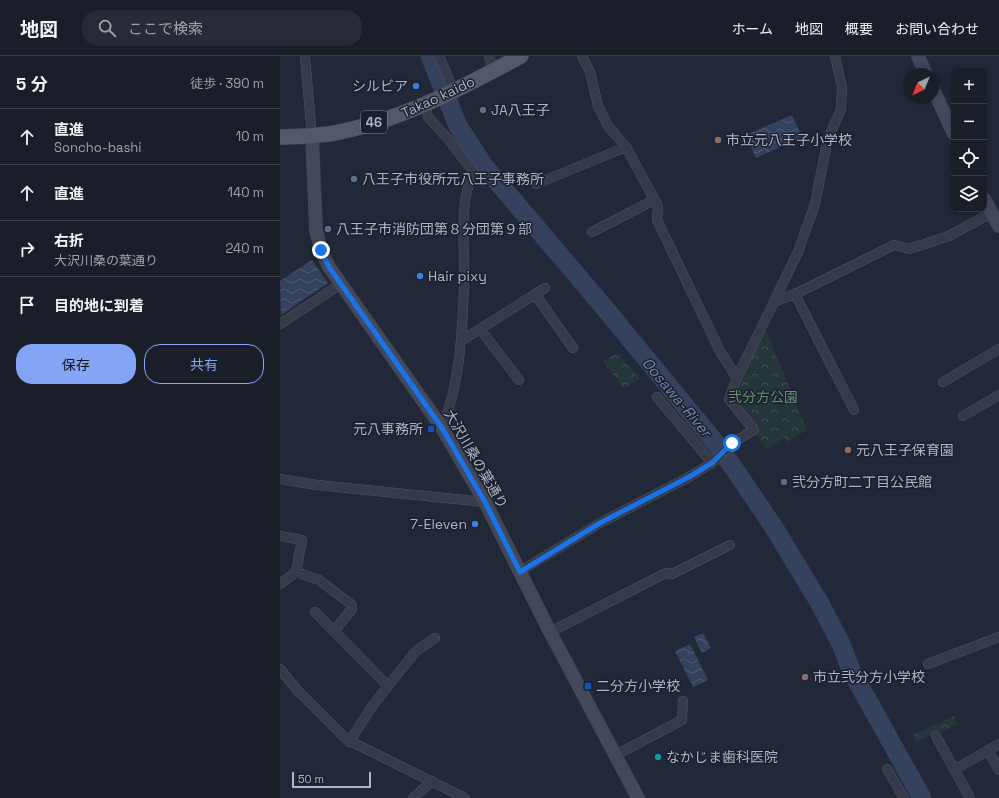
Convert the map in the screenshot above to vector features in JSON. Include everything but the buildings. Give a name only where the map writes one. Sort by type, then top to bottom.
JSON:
[{"type":"main road","name":"Takao kaido","points":[[280,137],[312,136],[352,129],[395,117],[452,92],[521,56]]},
{"type":"street","points":[[305,56],[312,136]]},
{"type":"street","points":[[439,56],[452,92]]},
{"type":"street","points":[[489,56],[494,70]]},
{"type":"street","points":[[582,56],[590,72],[598,106],[608,126],[626,147],[658,206],[657,220],[720,351],[738,378]]},
{"type":"street","points":[[520,572],[600,523],[689,477],[714,461],[727,447],[754,430],[729,399],[798,252],[815,204],[828,138],[841,110],[842,87],[835,56]]},
{"type":"street","points":[[918,56],[923,68]]},
{"type":"street","points":[[939,102],[951,128]]},
{"type":"street","points":[[429,103],[428,117],[449,140],[476,174],[470,180],[466,194],[464,231],[465,286],[461,341],[450,408],[442,428]]},
{"type":"street","name":"大沢川桑の葉通り","points":[[312,136],[316,230],[321,250],[341,284],[442,428],[485,502],[550,632],[638,798]]},
{"type":"street","points":[[536,184],[626,147]]},
{"type":"street","points":[[592,232],[654,200]]},
{"type":"street","points":[[987,205],[999,226]]},
{"type":"street","points":[[776,301],[795,294],[894,245],[910,249],[949,236],[991,214]]},
{"type":"street","points":[[280,324],[341,284]]},
{"type":"street","points":[[461,341],[545,288]]},
{"type":"street","points":[[535,294],[573,348]]},
{"type":"street","points":[[795,294],[854,410]]},
{"type":"street","points":[[480,328],[519,380]]},
{"type":"street","points":[[943,382],[999,349]]},
{"type":"street","points":[[963,416],[999,395]]},
{"type":"street","points":[[657,397],[714,461]]},
{"type":"street","points":[[280,479],[317,486],[485,502]]},
{"type":"street","points":[[280,536],[302,540],[296,572],[280,584]]},
{"type":"street","points":[[550,632],[666,573],[672,574],[730,545]]},
{"type":"street","points":[[296,572],[319,580],[352,605],[352,609],[334,631]]},
{"type":"street","points":[[315,612],[388,686]]},
{"type":"street","points":[[928,664],[999,637]]},
{"type":"street","points":[[349,742],[373,705],[416,651],[435,638]]},
{"type":"street","points":[[280,669],[298,692],[349,742],[465,798]]},
{"type":"street","points":[[616,755],[682,720],[683,701]]},
{"type":"street","points":[[936,736],[970,798]]},
{"type":"street","points":[[954,770],[999,744]]},
{"type":"street","points":[[988,750],[999,770]]},
{"type":"street","points":[[887,769],[904,798]]},
{"type":"street","points":[[413,798],[432,781]]},
{"type":"green space","name":"弐分方公園","points":[[764,326],[807,430],[787,442],[784,437],[767,450],[729,399]]},
{"type":"green space","points":[[618,353],[640,379],[623,388],[603,361]]},
{"type":"green space","points":[[954,716],[958,724],[916,743],[913,735]]},
{"type":"water","points":[[792,115],[802,137],[756,158],[746,135]]},
{"type":"water","points":[[312,260],[328,283],[281,315],[280,281]]},
{"type":"water","points":[[703,633],[711,648],[702,653],[694,637]]},
{"type":"water","points":[[690,644],[708,680],[693,687],[675,651]]},
{"type":"waterway","name":"Oosawa-River","points":[[430,56],[458,126],[484,166],[603,306],[718,446],[773,526],[819,602],[841,644],[852,672],[922,798]]},
{"type":"waterway","name":"Oosawa-River","points":[[714,450],[718,446]]},
{"type":"place","name":"シルビア","points":[[416,86]]},
{"type":"place","name":"JA八王子","points":[[483,110]]},
{"type":"place","name":"市立元八王子小学校","points":[[718,140]]},
{"type":"place","name":"八王子市役所元八王子事務所","points":[[354,179]]},
{"type":"place","name":"八王子市消防団第８分団第９部","points":[[328,229]]},
{"type":"place","name":"Hair pixy","points":[[420,276]]},
{"type":"place","name":"元八事務所","points":[[431,429]]},
{"type":"place","name":"元八王子保育園","points":[[848,450]]},
{"type":"place","name":"弐分方町二丁目公民館","points":[[784,482]]},
{"type":"place","name":"7-Eleven","points":[[475,524]]},
{"type":"place","name":"市立弐分方小学校","points":[[805,677]]},
{"type":"place","name":"二分方小学校","points":[[588,686]]},
{"type":"place","name":"なかじま歯科医院","points":[[658,757]]},
{"type":"route","points":[[321,250],[329,267],[442,428],[485,502],[520,572],[600,523],[689,477],[712,463],[732,443]]}]
